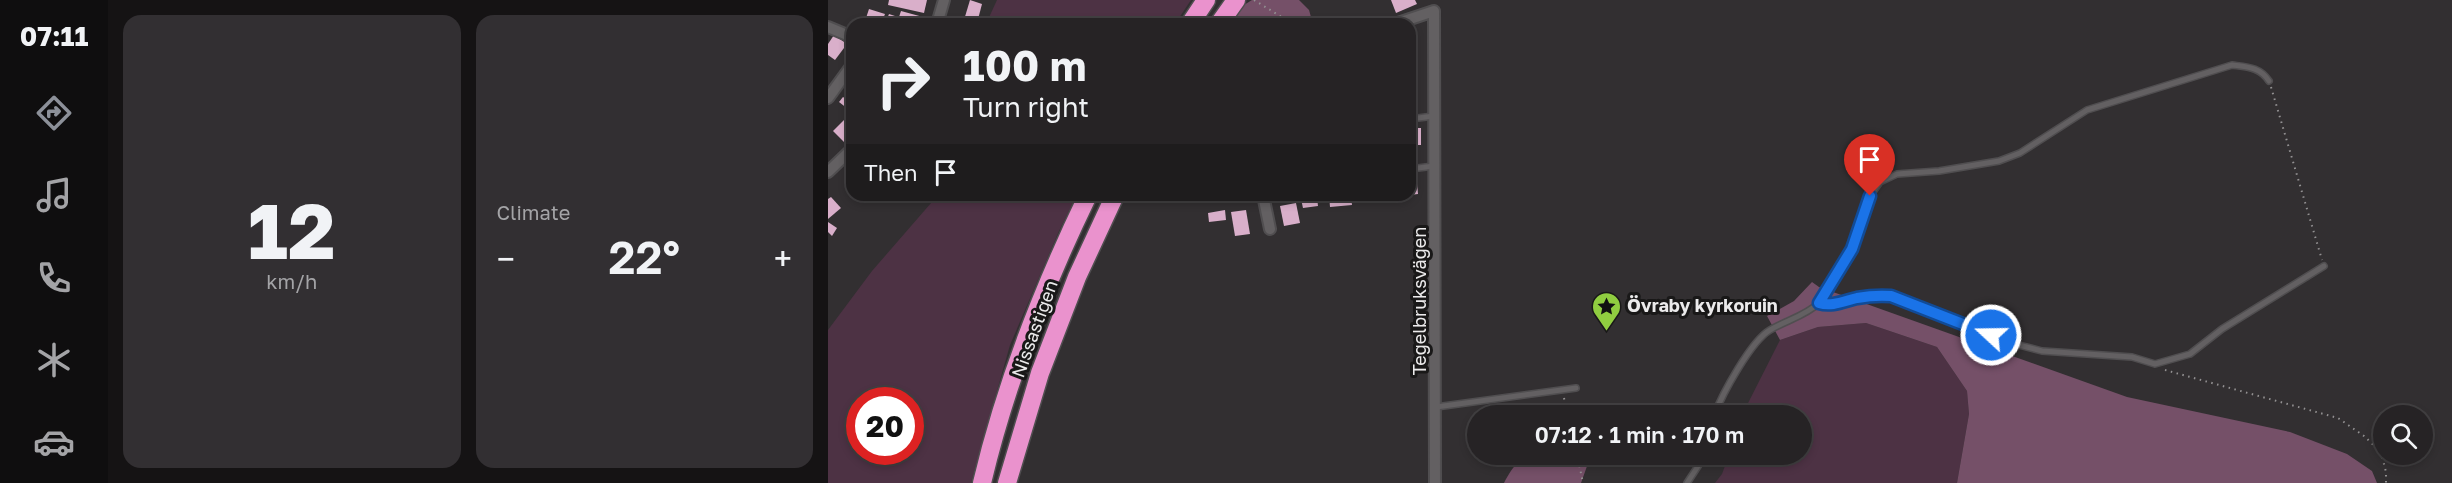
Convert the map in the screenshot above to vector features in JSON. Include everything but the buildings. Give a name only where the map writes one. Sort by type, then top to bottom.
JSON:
[{"type":"highway","points":[[1194,18],[1206,0]]},
{"type":"highway","points":[[1223,18],[1236,0]]},
{"type":"highway","name":"Nissastigen","points":[[982,483],[1017,366],[1048,280],[1085,201]]},
{"type":"highway","name":"Nissastigen","points":[[1007,483],[1040,373],[1077,277],[1112,201]]},
{"type":"street","points":[[939,18],[944,0]]},
{"type":"street","name":"Tegelbruksvägen","points":[[1413,18],[1434,11],[1435,483]]},
{"type":"street","points":[[828,27],[846,34]]},
{"type":"street","points":[[828,98],[846,73]]},
{"type":"street","points":[[828,172],[846,155]]},
{"type":"street","points":[[1264,201],[1270,229]]},
{"type":"lane","points":[[1719,405],[1726,389],[1760,337],[1809,312],[1819,303],[1852,249],[1870,196],[1880,182],[1897,174],[1939,171],[1999,161],[2020,153],[2087,110],[2232,65],[2255,68],[2269,81]]},
{"type":"lane","points":[[1416,118],[1435,116]]},
{"type":"lane","points":[[1416,168],[1436,166]]},
{"type":"lane","points":[[1819,303],[1827,306],[1875,295],[1891,296],[2012,343],[2042,351],[2132,357],[2155,364],[2190,354],[2222,329],[2324,266]]},
{"type":"lane","points":[[1436,407],[1576,388]]},
{"type":"lane","points":[[1688,483],[1699,465]]},
{"type":"path","points":[[1254,0],[1283,18]]},
{"type":"path","points":[[2269,81],[2324,266]]},
{"type":"path","points":[[2155,364],[2165,370],[2338,418],[2364,436],[2381,452],[2386,483]]},
{"type":"path","points":[[1562,390],[1565,405]]},
{"type":"path","points":[[1580,465],[1584,483]]},
{"type":"shaded area","points":[[997,0],[1191,0],[1179,18],[989,18]]},
{"type":"shaded area","points":[[1252,0],[1299,0],[1309,10],[1311,18],[1235,18],[1244,5]]},
{"type":"shaded area","points":[[933,201],[1074,201],[1010,345],[971,483],[828,483],[828,330],[872,271]]},
{"type":"shaded area","points":[[1812,282],[1819,287],[2127,397],[2290,432],[2347,454],[2372,471],[2377,483],[1957,483],[1969,414],[1967,391],[1937,347],[1866,323],[1818,327],[1780,340],[1767,316],[1794,301]]},
{"type":"shaded area","points":[[1866,323],[1937,347],[1967,391],[1969,414],[1957,483],[1715,483],[1725,465],[1812,465],[1812,405],[1747,405],[1780,340],[1818,327]]},
{"type":"shaded area","points":[[1516,465],[1587,465],[1581,483],[1504,483]]},
{"type":"place","name":"Övraby kyrkoruin","points":[[1606,332]]},
{"type":"route","points":[[1870,196],[1852,249],[1819,303],[1827,306],[1875,295],[1891,296],[1991,335]]}]
